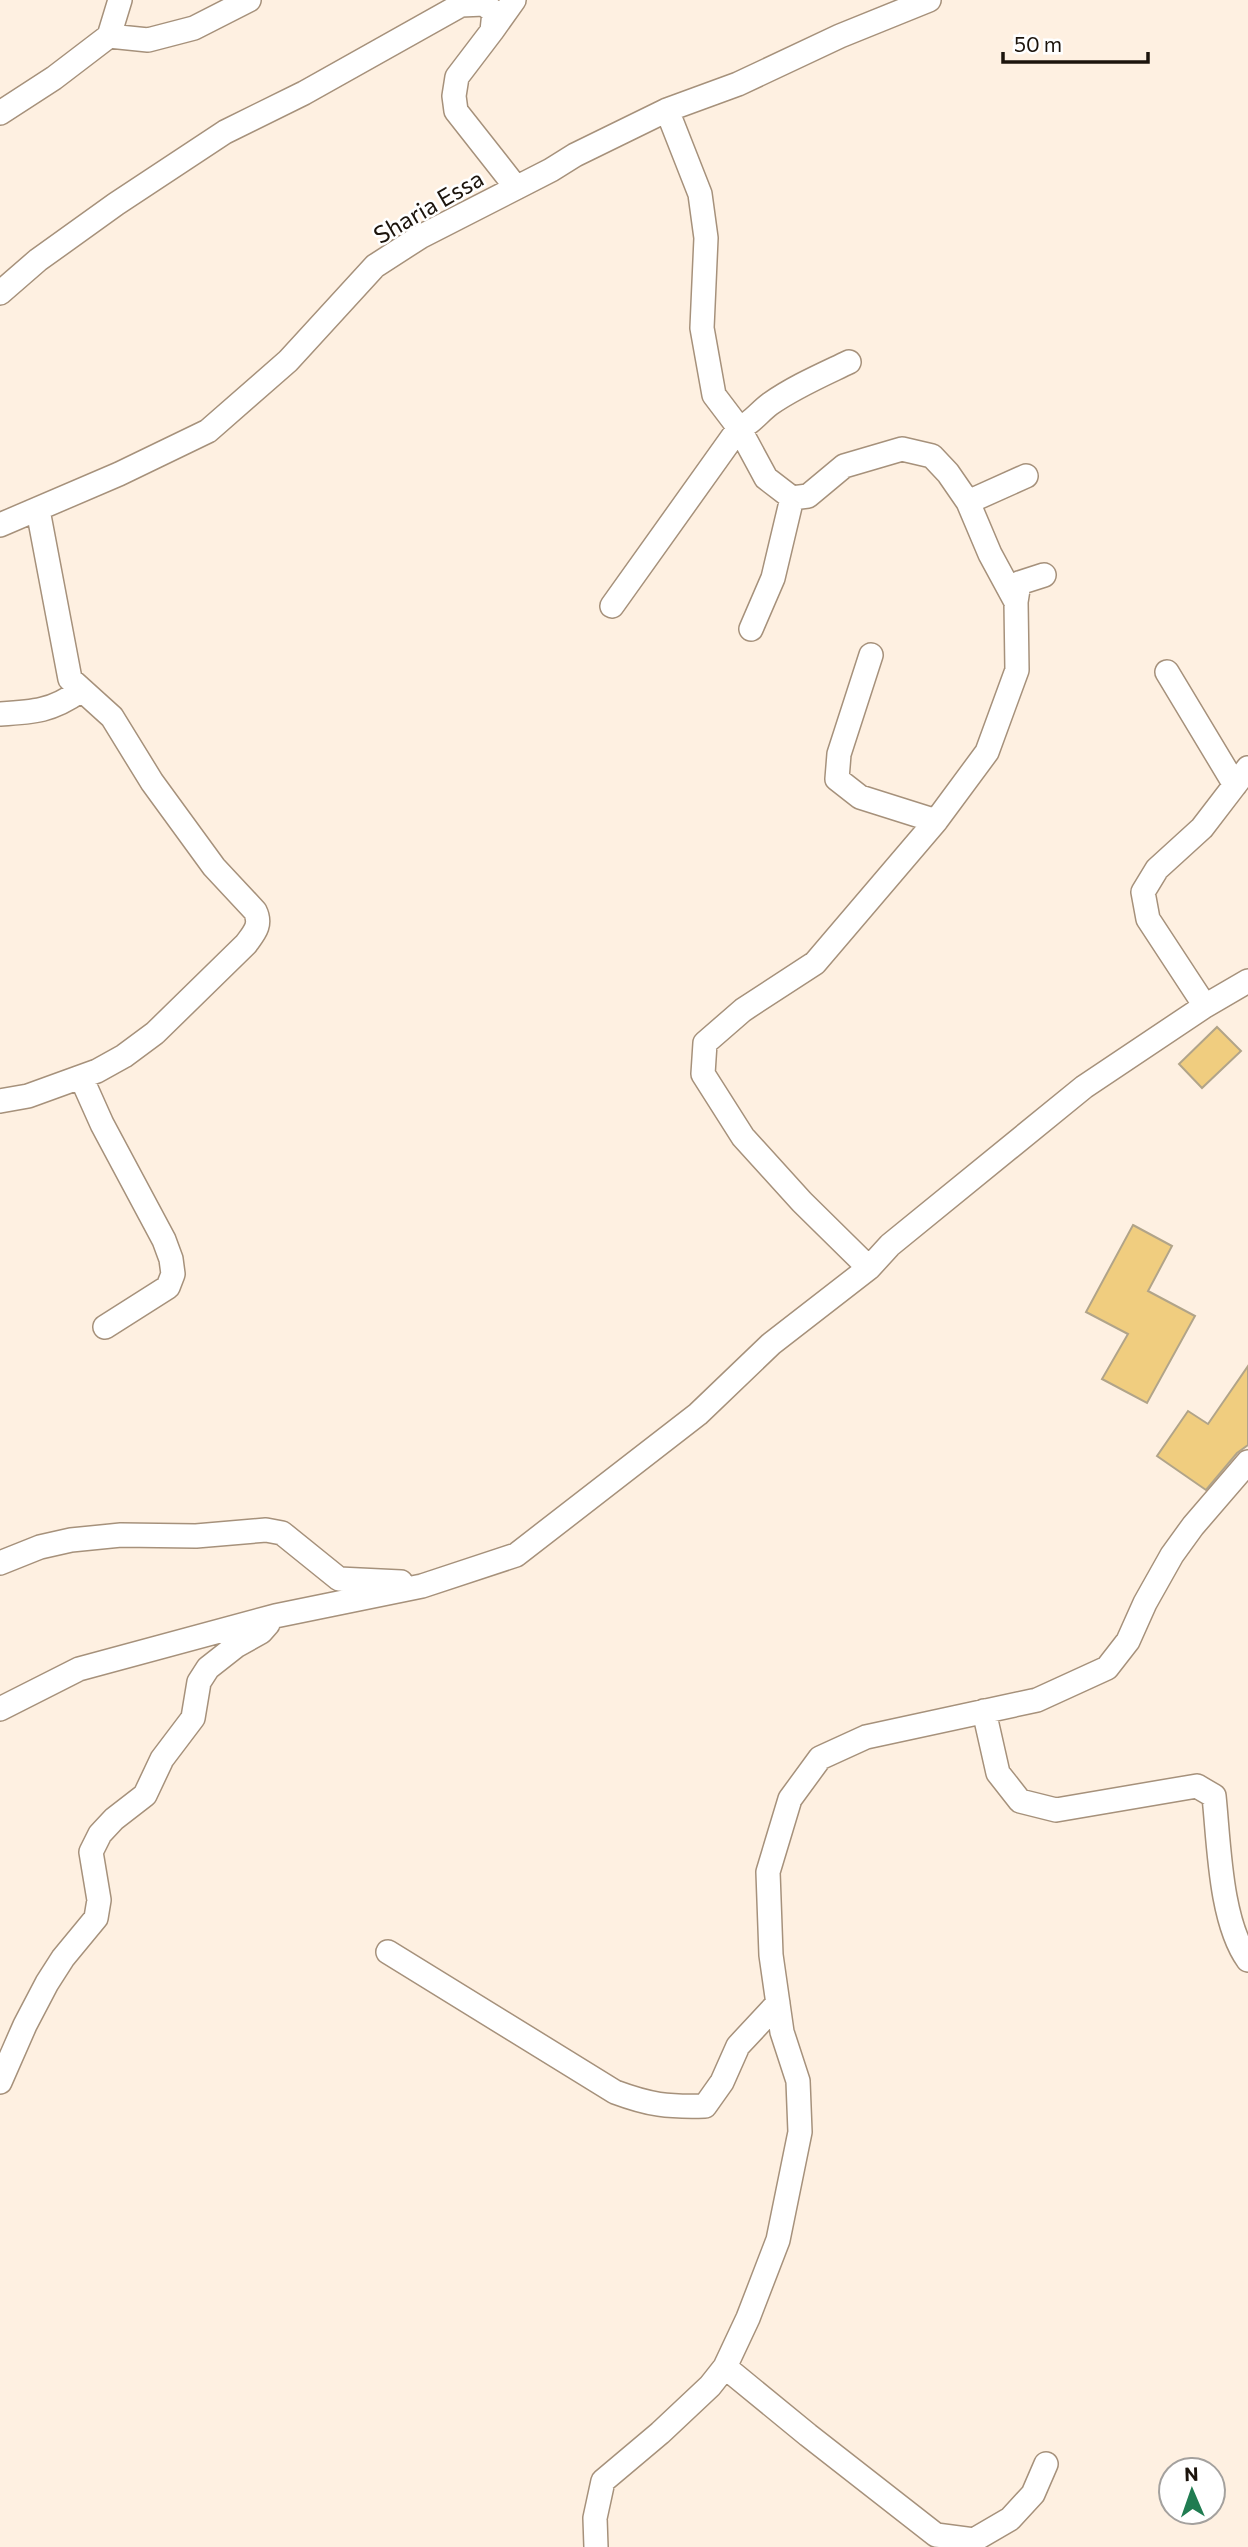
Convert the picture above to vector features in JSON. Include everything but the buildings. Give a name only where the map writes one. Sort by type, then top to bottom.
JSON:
[{"type":"street","points":[[0,113],[54,78],[109,36],[120,0]]},
{"type":"street","points":[[109,36],[148,40],[194,28],[249,0]]},
{"type":"street","points":[[514,0],[457,77],[454,96],[456,111],[515,186]]},
{"type":"street","name":"Sharia Essa","points":[[0,525],[158,456],[208,430],[288,361],[375,266],[420,237],[667,110],[738,84],[840,36],[929,0]]},
{"type":"street","points":[[0,293],[38,260],[116,204],[225,132],[304,93],[461,5],[484,5],[494,12],[492,30]]},
{"type":"street","points":[[667,110],[700,194],[706,238],[702,328],[713,395],[739,428],[766,478],[792,498],[808,496],[844,467],[902,449],[932,456],[948,473],[968,502],[990,554],[1016,602]]},
{"type":"street","points":[[612,606],[739,428],[769,405],[810,380],[849,362]]},
{"type":"street","points":[[968,502],[1026,476]]},
{"type":"street","points":[[751,629],[773,579],[792,498]]},
{"type":"street","points":[[0,1101],[28,1096],[81,1077],[124,1056],[155,1032],[246,944],[257,929],[255,911],[214,867],[152,782],[112,718],[70,679],[38,510]]},
{"type":"street","points":[[869,1268],[743,1137],[703,1073],[705,1043],[743,1010],[815,963],[936,821],[987,752],[1017,670],[1016,602],[1019,583],[1044,575]]},
{"type":"street","points":[[871,655],[839,754],[837,779],[860,797],[936,821]]},
{"type":"street","points":[[1167,672],[1241,777],[1202,828],[1157,869],[1143,892],[1148,919],[1205,1006]]},
{"type":"street","points":[[0,714],[40,711],[60,705],[80,691]]},
{"type":"street","points":[[0,1709],[79,1669],[275,1616],[422,1586],[516,1555],[698,1414],[771,1344],[869,1268],[901,1237],[1084,1087],[1205,1006],[1248,981]]},
{"type":"street","points":[[81,1077],[102,1124],[164,1240],[173,1274],[168,1287],[105,1327]]},
{"type":"street","points":[[596,2547],[595,2518],[603,2482],[710,2386],[725,2367],[748,2318],[778,2240],[800,2132],[798,2081],[782,2032],[771,1955],[768,1872],[789,1799],[821,1758],[866,1737],[1037,1700],[1107,1668],[1128,1642],[1145,1603],[1172,1555],[1248,1462]]},
{"type":"street","points":[[0,1563],[71,1540],[121,1535],[195,1536],[266,1530],[282,1533],[339,1579],[394,1580],[422,1586]]},
{"type":"street","points":[[0,2082],[47,1983],[63,1958],[96,1918],[99,1900],[91,1852],[100,1834],[114,1819],[145,1795],[162,1759],[192,1718],[199,1682],[208,1668],[236,1646],[261,1632],[275,1616]]},
{"type":"street","points":[[984,1711],[998,1773],[1020,1801],[1056,1810],[1197,1786],[1214,1796],[1221,1876],[1239,1947],[1248,1959]]},
{"type":"street","points":[[388,1952],[615,2092],[648,2104],[705,2106],[722,2082],[738,2046],[778,2003]]},
{"type":"street","points":[[725,2367],[936,2535],[974,2540],[1010,2519],[1033,2494],[1046,2464]]}]
